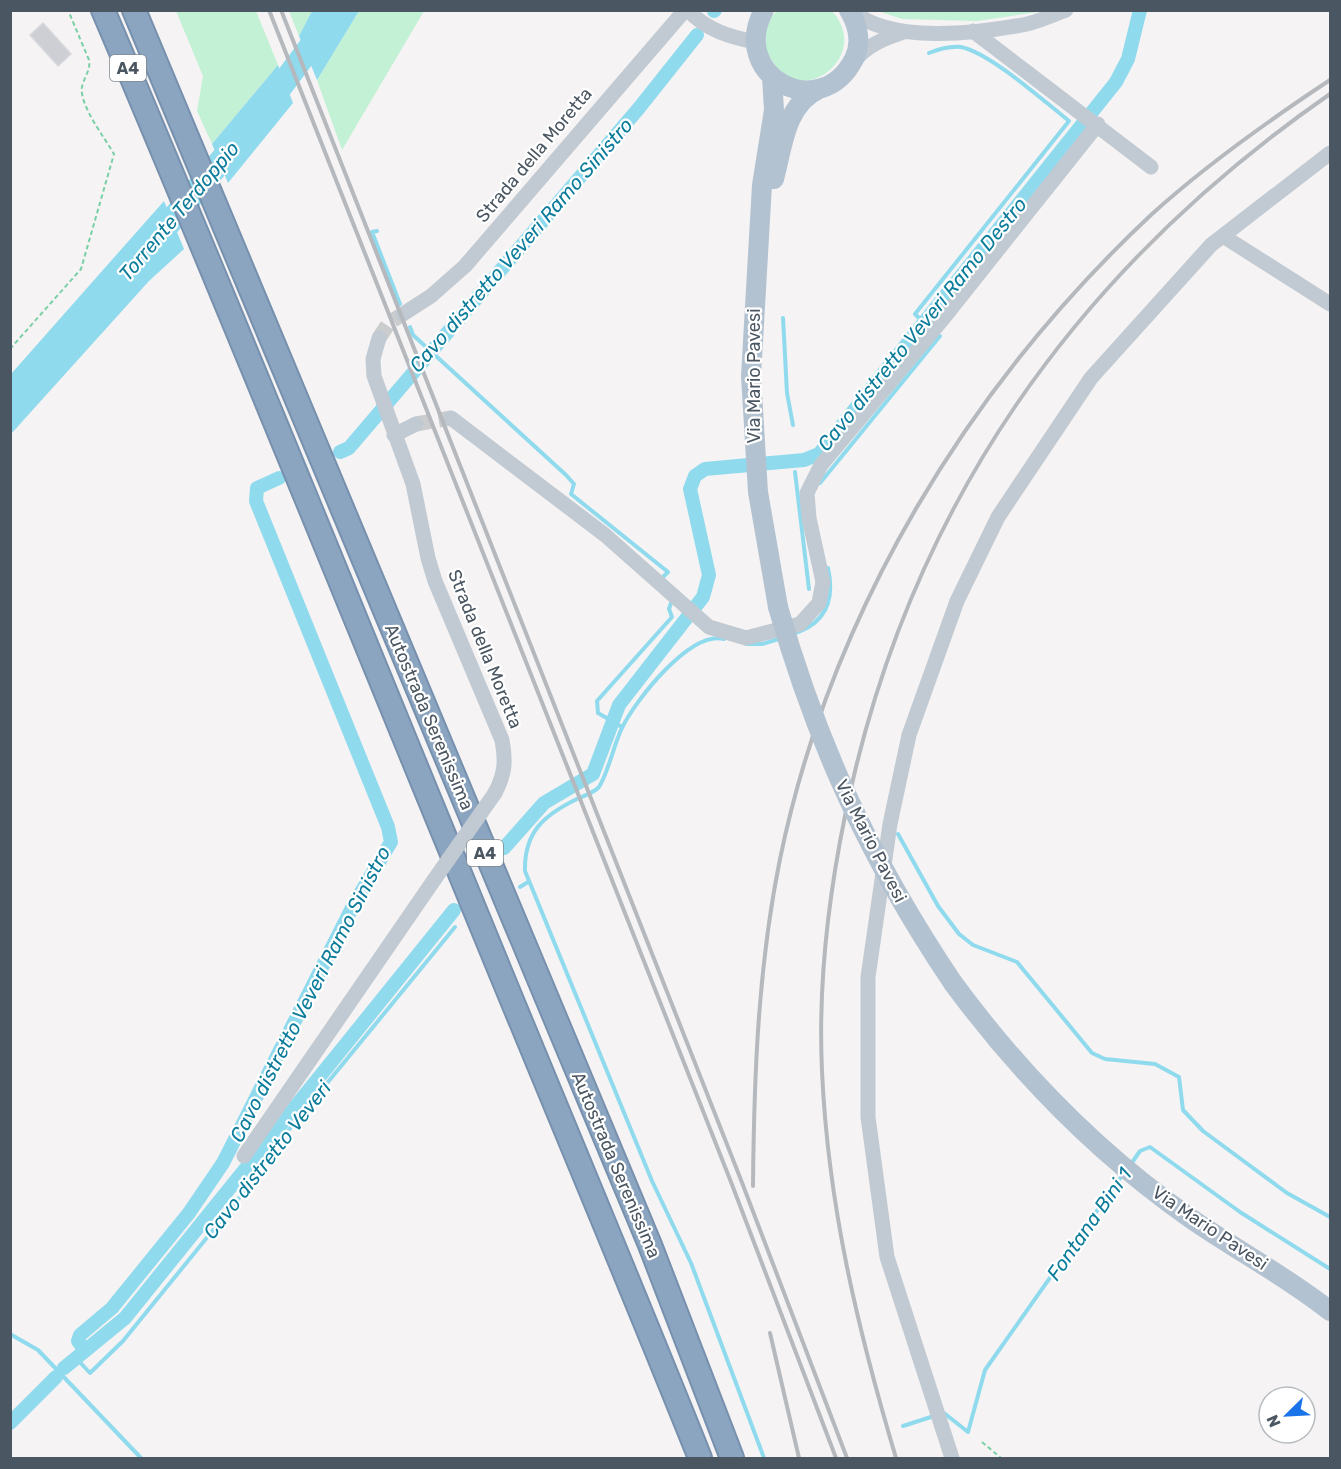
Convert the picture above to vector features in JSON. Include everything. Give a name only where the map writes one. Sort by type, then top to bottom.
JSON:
[{"type":"highway","name":"Autostrada Serenissima","points":[[103,10],[213,267],[457,867],[620,1256],[700,1458]]},
{"type":"highway","name":"Autostrada Serenissima","points":[[134,10],[650,1245],[732,1458]]},
{"type":"main road","points":[[764,10],[757,26],[755,42],[758,56],[772,77],[787,87],[803,91],[821,89]]},
{"type":"main road","points":[[762,222],[792,115],[800,100],[836,82],[848,70],[856,54],[858,37],[855,20],[850,10]]},
{"type":"main road","points":[[762,222],[764,168],[774,110],[772,77]]},
{"type":"main road","name":"Via Mario Pavesi","points":[[762,222],[752,334],[756,464],[778,607],[802,687],[831,764],[882,868],[952,982],[1017,1065],[1101,1150],[1191,1218],[1308,1294],[1330,1311]]},
{"type":"main road","name":"Via Mario Pavesi","points":[[1308,1294],[1330,1303]]},
{"type":"street","points":[[687,10],[696,19],[716,30],[731,37],[755,42]]},
{"type":"street","name":"Strada della Moretta","points":[[402,314],[432,296],[465,266],[687,10]]},
{"type":"street","points":[[850,10],[874,26],[904,32],[973,31],[1029,24],[1066,10]]},
{"type":"street","points":[[973,31],[1151,167]]},
{"type":"street","points":[[848,70],[860,53],[904,32]]},
{"type":"street","points":[[451,418],[605,535],[709,627],[746,638],[800,624],[812,614],[819,603],[823,582],[807,506],[807,493],[815,474],[1091,119]]},
{"type":"street","points":[[952,1458],[887,1257],[868,1117],[868,977],[890,824],[909,735],[957,601],[998,516],[1091,378],[1149,312],[1223,236],[1330,153]]},
{"type":"street","points":[[1223,236],[1330,304]]},
{"type":"street","name":"Strada della Moretta","points":[[244,1156],[495,793],[504,774],[505,757],[502,740],[435,581],[412,484],[379,394],[373,358],[379,338]]},
{"type":"street","points":[[394,435],[416,424]]},
{"type":"path","points":[[10,349],[81,269],[114,154],[83,101],[82,87],[90,67],[89,60],[68,10]]},
{"type":"path","points":[[982,1442],[1001,1458]]},
{"type":"green space","points":[[831,10],[842,27],[844,43],[839,58],[830,70],[817,78],[802,81],[787,77],[775,65],[766,50],[767,30],[771,18],[777,11]]},
{"type":"green space","points":[[176,11],[256,11],[278,65],[212,144],[197,111],[203,76]]},
{"type":"green space","points":[[289,11],[312,11],[299,36]]},
{"type":"green space","points":[[359,11],[424,11],[342,150],[317,80]]},
{"type":"green space","points":[[878,11],[1044,11],[977,21],[902,19]]},
{"type":"water","points":[[312,11],[359,11],[317,80],[299,36]]},
{"type":"water","points":[[278,65],[293,103],[228,183],[212,144]]},
{"type":"water","points":[[164,201],[184,249],[149,281],[11,434],[11,374]]},
{"type":"building","points":[[43,23],[71,54],[58,66],[30,35]]},
{"type":"waterway","name":"Torrente Terdoppio","points":[[264,109],[338,10]]},
{"type":"waterway","name":"Cavo distretto Veveri Ramo Destro","points":[[504,848],[544,803],[593,774],[619,705],[703,597],[709,575],[690,489],[695,476],[705,469],[804,460],[819,454],[1116,82],[1128,59],[1140,10]]},
{"type":"waterway","name":"Cavo distretto Veveri Ramo Sinistro","points":[[340,452],[349,448],[639,108],[697,35]]},
{"type":"waterway","points":[[920,319],[915,314],[1069,121],[1001,68],[973,51],[953,47],[929,53]]},
{"type":"waterway","name":"Torrente Terdoppio","points":[[151,245],[240,138]]},
{"type":"waterway","points":[[377,231],[372,232],[400,304]]},
{"type":"waterway","name":"Cavo distretto Veveri","points":[[783,318],[787,393],[793,425]]},
{"type":"waterway","points":[[410,327],[413,335],[566,475],[574,484],[571,494],[668,572],[661,579]]},
{"type":"waterway","points":[[820,483],[940,336]]},
{"type":"waterway","name":"Cavo distretto Veveri","points":[[795,472],[809,589]]},
{"type":"waterway","name":"Cavo distretto Veveri Ramo Sinistro","points":[[84,1349],[78,1341],[80,1335],[112,1308],[189,1213],[223,1163],[354,904],[391,842],[388,827],[256,501],[257,488],[279,478]]},
{"type":"waterway","points":[[792,634],[813,624],[825,609],[830,590],[828,568]]},
{"type":"waterway","points":[[622,727],[598,713],[597,701],[672,617],[669,609],[672,600]]},
{"type":"waterway","points":[[746,644],[762,644],[782,638]]},
{"type":"waterway","points":[[724,639],[710,639],[696,645],[680,656],[651,686],[622,728],[598,788],[565,805],[538,826],[528,846],[525,871],[652,1181],[691,1263],[764,1458]]},
{"type":"waterway","name":"Cavo distretto Veveri","points":[[898,834],[938,906],[959,934],[973,945],[1017,962],[1092,1053],[1105,1059],[1155,1064],[1179,1077],[1183,1110],[1203,1131],[1287,1193],[1330,1217]]},
{"type":"waterway","name":"Cavo distretto Veveri","points":[[520,887],[528,882]]},
{"type":"waterway","name":"Cavo distretto Veveri Ramo Destro","points":[[64,1368],[125,1318],[454,910]]},
{"type":"waterway","name":"Cavo distretto Veveri","points":[[75,1357],[90,1373],[123,1341],[248,1187],[260,1165],[455,927]]},
{"type":"waterway","name":"Fontana Bini 1","points":[[1131,1164],[1140,1151],[1150,1147],[1240,1212],[1330,1269]]},
{"type":"waterway","name":"Fontana Bini 1","points":[[944,1413],[968,1432],[985,1370],[1123,1174]]},
{"type":"waterway","name":"Fontana Bini 1","points":[[10,1334],[38,1350],[141,1458]]},
{"type":"waterway","name":"Cavo distretto Veveri","points":[[10,1423],[56,1377]]},
{"type":"waterway","name":"Fontana Bini 1","points":[[903,1426],[934,1416]]},
{"type":"tunnel","points":[[379,338],[389,323],[403,314]]},
{"type":"tunnel","points":[[416,424],[451,418]]},
{"type":"railway","points":[[269,10],[731,1182],[836,1458]]},
{"type":"railway","points":[[281,10],[741,1180],[847,1458]]},
{"type":"railway","points":[[753,1186],[762,981],[780,859],[803,767],[834,678],[872,592],[916,508],[967,429],[1023,353],[1085,281],[1152,214],[1194,178],[1261,127],[1330,80]]},
{"type":"railway","points":[[896,1458],[857,1315],[838,1219],[825,1121],[821,1039],[823,974],[829,910],[845,816],[873,704],[911,599],[958,500],[1015,407],[1081,320],[1155,238],[1238,163],[1330,94]]},
{"type":"railway","points":[[770,1333],[799,1458]]}]
